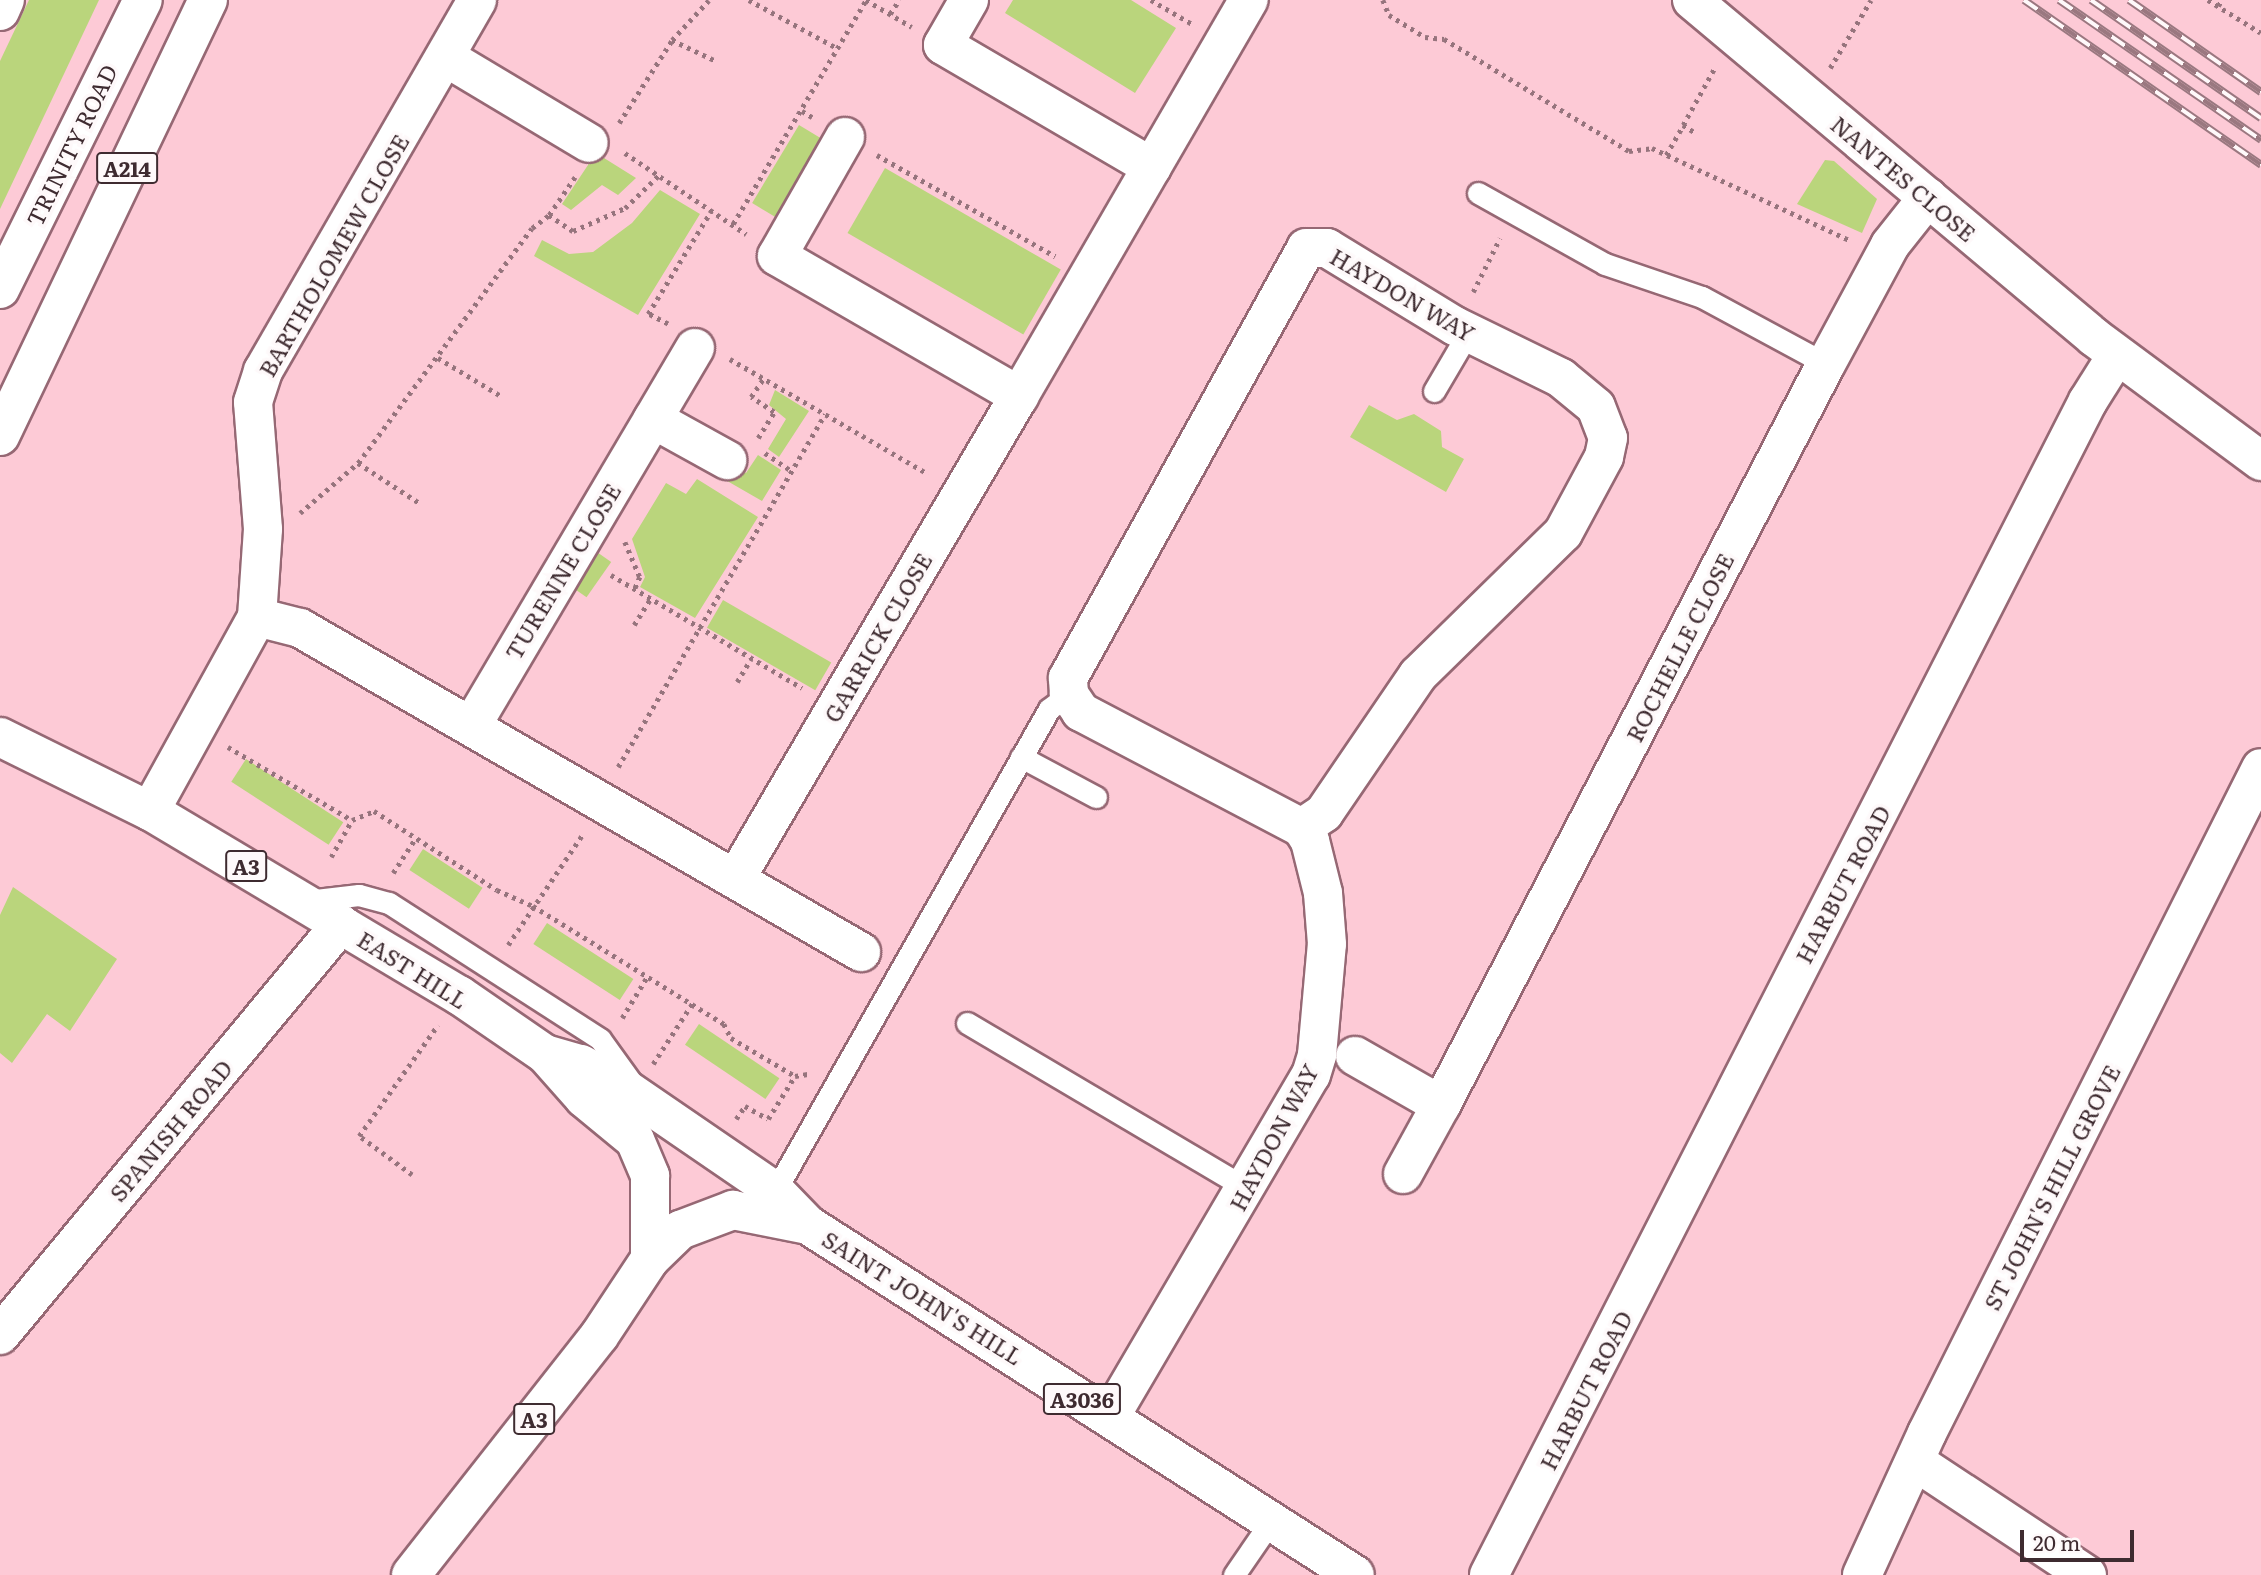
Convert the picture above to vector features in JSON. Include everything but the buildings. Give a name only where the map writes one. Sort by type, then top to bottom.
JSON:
[{"type":"main road","points":[[0,10],[5,0]]},
{"type":"main road","name":"TRINITY ROAD","points":[[0,289],[143,0]]},
{"type":"main road","name":"A214","points":[[0,436],[208,0]]},
{"type":"main road","name":"BARTHOLOMEW CLOSE","points":[[150,811],[257,617],[263,529],[253,402],[263,371],[447,58],[477,0]]},
{"type":"main road","points":[[969,0],[943,44],[1152,167]]},
{"type":"main road","name":"GARRICK CLOSE","points":[[736,878],[1249,0]]},
{"type":"main road","name":"NANTES CLOSE","points":[[1692,0],[2117,355]]},
{"type":"main road","points":[[447,58],[593,143]]},
{"type":"main road","points":[[845,137],[777,256],[1019,396]]},
{"type":"main road","name":"ROCHELLE CLOSE","points":[[1403,1174],[1884,256],[1928,197]]},
{"type":"main road","name":"HAYDON WAY","points":[[1069,694],[1068,678],[1306,248],[1327,248],[1468,318],[1581,391],[1605,421],[1608,438],[1604,457],[1563,533],[1418,675],[1324,813],[1302,828],[1310,841],[1325,904],[1327,944],[1317,1055],[1311,1075],[1110,1417]]},
{"type":"main road","name":"TURENNE CLOSE","points":[[472,725],[697,343]]},
{"type":"main road","points":[[2117,355],[2261,461]]},
{"type":"main road","name":"HARBUT ROAD","points":[[1489,1575],[2088,401],[2117,355]]},
{"type":"main road","points":[[653,419],[727,460]]},
{"type":"main road","points":[[257,617],[299,628],[600,798],[861,952]]},
{"type":"main road","points":[[1069,694],[1081,712],[1302,828]]},
{"type":"main road","name":"EAST HILL","points":[[0,737],[150,811],[304,901],[459,995],[570,1072],[648,1105],[775,1191],[808,1225]]},
{"type":"main road","name":"ST JOHN'S HILL GROVE","points":[[1862,1575],[1916,1462],[2255,793]]},
{"type":"main road","name":"SPANISH ROAD","points":[[0,1335],[341,924]]},
{"type":"main road","points":[[1356,1056],[1441,1105]]},
{"type":"main road","name":"A3","points":[[411,1575],[599,1336],[650,1259],[650,1176],[635,1140],[570,1072]]},
{"type":"main road","name":"A3036","points":[[650,1259],[680,1230],[733,1210],[808,1225]]},
{"type":"main road","name":"SAINT JOHN'S HILL","points":[[808,1225],[1355,1575]]},
{"type":"main road","points":[[1916,1462],[2087,1575]]},
{"type":"lane","points":[[1478,193],[1605,264],[1702,297],[1826,364]]},
{"type":"lane","points":[[1434,391],[1468,318]]},
{"type":"lane","points":[[775,1191],[1049,709],[1069,694]]},
{"type":"lane","points":[[1021,757],[1096,797]]},
{"type":"lane","points":[[304,901],[359,895],[389,903],[600,1039],[648,1105]]},
{"type":"lane","points":[[570,1072],[573,1021]]},
{"type":"lane","points":[[967,1023],[1246,1188]]},
{"type":"lane","points":[[1234,1575],[1271,1521]]},
{"type":"path","points":[[290,518],[358,463],[438,358],[531,228],[549,215],[593,143],[614,130],[672,40],[709,0]]},
{"type":"path","points":[[750,0],[837,48]]},
{"type":"path","points":[[733,224],[866,0],[943,44]]},
{"type":"path","points":[[890,14],[898,0]]},
{"type":"path","points":[[1383,0],[1389,15],[1425,37],[1444,39],[1629,151],[1652,148],[1884,256]]},
{"type":"path","points":[[1826,74],[1871,0]]},
{"type":"path","points":[[2208,0],[2261,33]]},
{"type":"path","points":[[2218,6],[2222,0]]},
{"type":"path","points":[[672,40],[716,61]]},
{"type":"path","points":[[1666,155],[1717,64]]},
{"type":"path","points":[[1683,125],[1694,132]]},
{"type":"path","points":[[845,137],[1089,276]]},
{"type":"path","points":[[593,143],[608,142],[777,256]]},
{"type":"path","points":[[549,215],[573,231],[625,208],[659,175]]},
{"type":"path","points":[[711,211],[648,314],[961,493]]},
{"type":"path","points":[[1468,318],[1515,214]]},
{"type":"path","points":[[438,358],[501,396]]},
{"type":"path","points":[[764,378],[751,397],[774,412],[753,445],[790,470]]},
{"type":"path","points":[[600,798],[824,414]]},
{"type":"path","points":[[358,463],[422,504]]},
{"type":"path","points":[[611,575],[836,707]]},
{"type":"path","points":[[634,625],[650,599]]},
{"type":"path","points":[[737,682],[751,659]]},
{"type":"path","points":[[238,752],[352,820]]},
{"type":"path","points":[[331,856],[352,820],[374,811],[497,890],[533,906],[724,1024],[731,1038],[795,1076],[768,1119],[745,1106],[735,1122]]},
{"type":"path","points":[[392,875],[415,839]]},
{"type":"path","points":[[513,937],[575,846]]},
{"type":"path","points":[[628,1007],[647,976]]},
{"type":"path","points":[[412,1175],[359,1136],[459,995]]},
{"type":"path","points":[[653,1065],[692,1004]]},
{"type":"green space","points":[[29,0],[99,0],[0,209],[0,61]]},
{"type":"green space","points":[[1013,0],[1131,0],[1176,28],[1135,93],[1005,13]]},
{"type":"green space","points":[[799,125],[822,139],[775,217],[752,203]]},
{"type":"green space","points":[[596,153],[636,178],[618,195],[602,185],[571,210],[562,204]]},
{"type":"green space","points":[[1825,160],[1834,161],[1877,199],[1862,233],[1797,204]]},
{"type":"green space","points":[[885,168],[1061,269],[1023,334],[848,233]]},
{"type":"green space","points":[[660,190],[700,214],[638,315],[534,256],[542,240],[569,254],[593,252],[632,223]]},
{"type":"green space","points":[[775,390],[809,411],[779,457],[768,449],[786,419],[769,405]]},
{"type":"green space","points":[[1369,405],[1397,420],[1414,414],[1441,431],[1442,447],[1464,459],[1446,492],[1350,437]]},
{"type":"green space","points":[[758,455],[781,470],[762,501],[722,478],[731,464],[746,473]]},
{"type":"green space","points":[[697,479],[758,517],[695,618],[640,587],[645,577],[632,539],[666,483],[686,494]]},
{"type":"green space","points":[[594,550],[611,562],[587,597],[569,585]]},
{"type":"green space","points":[[723,600],[831,662],[815,690],[707,628]]},
{"type":"green space","points":[[246,759],[343,822],[329,845],[231,782]]},
{"type":"green space","points":[[423,849],[483,888],[469,909],[409,870]]},
{"type":"green space","points":[[13,887],[117,959],[70,1031],[47,1014],[12,1063],[0,1053],[0,915]]},
{"type":"green space","points":[[547,923],[633,979],[620,1000],[533,944]]},
{"type":"green space","points":[[699,1024],[779,1078],[765,1099],[685,1045]]},
{"type":"railway","points":[[2024,0],[2261,165]]},
{"type":"railway","points":[[2059,0],[2261,140]]},
{"type":"railway","points":[[2091,0],[2261,118]]},
{"type":"railway","points":[[2129,0],[2261,92]]}]
